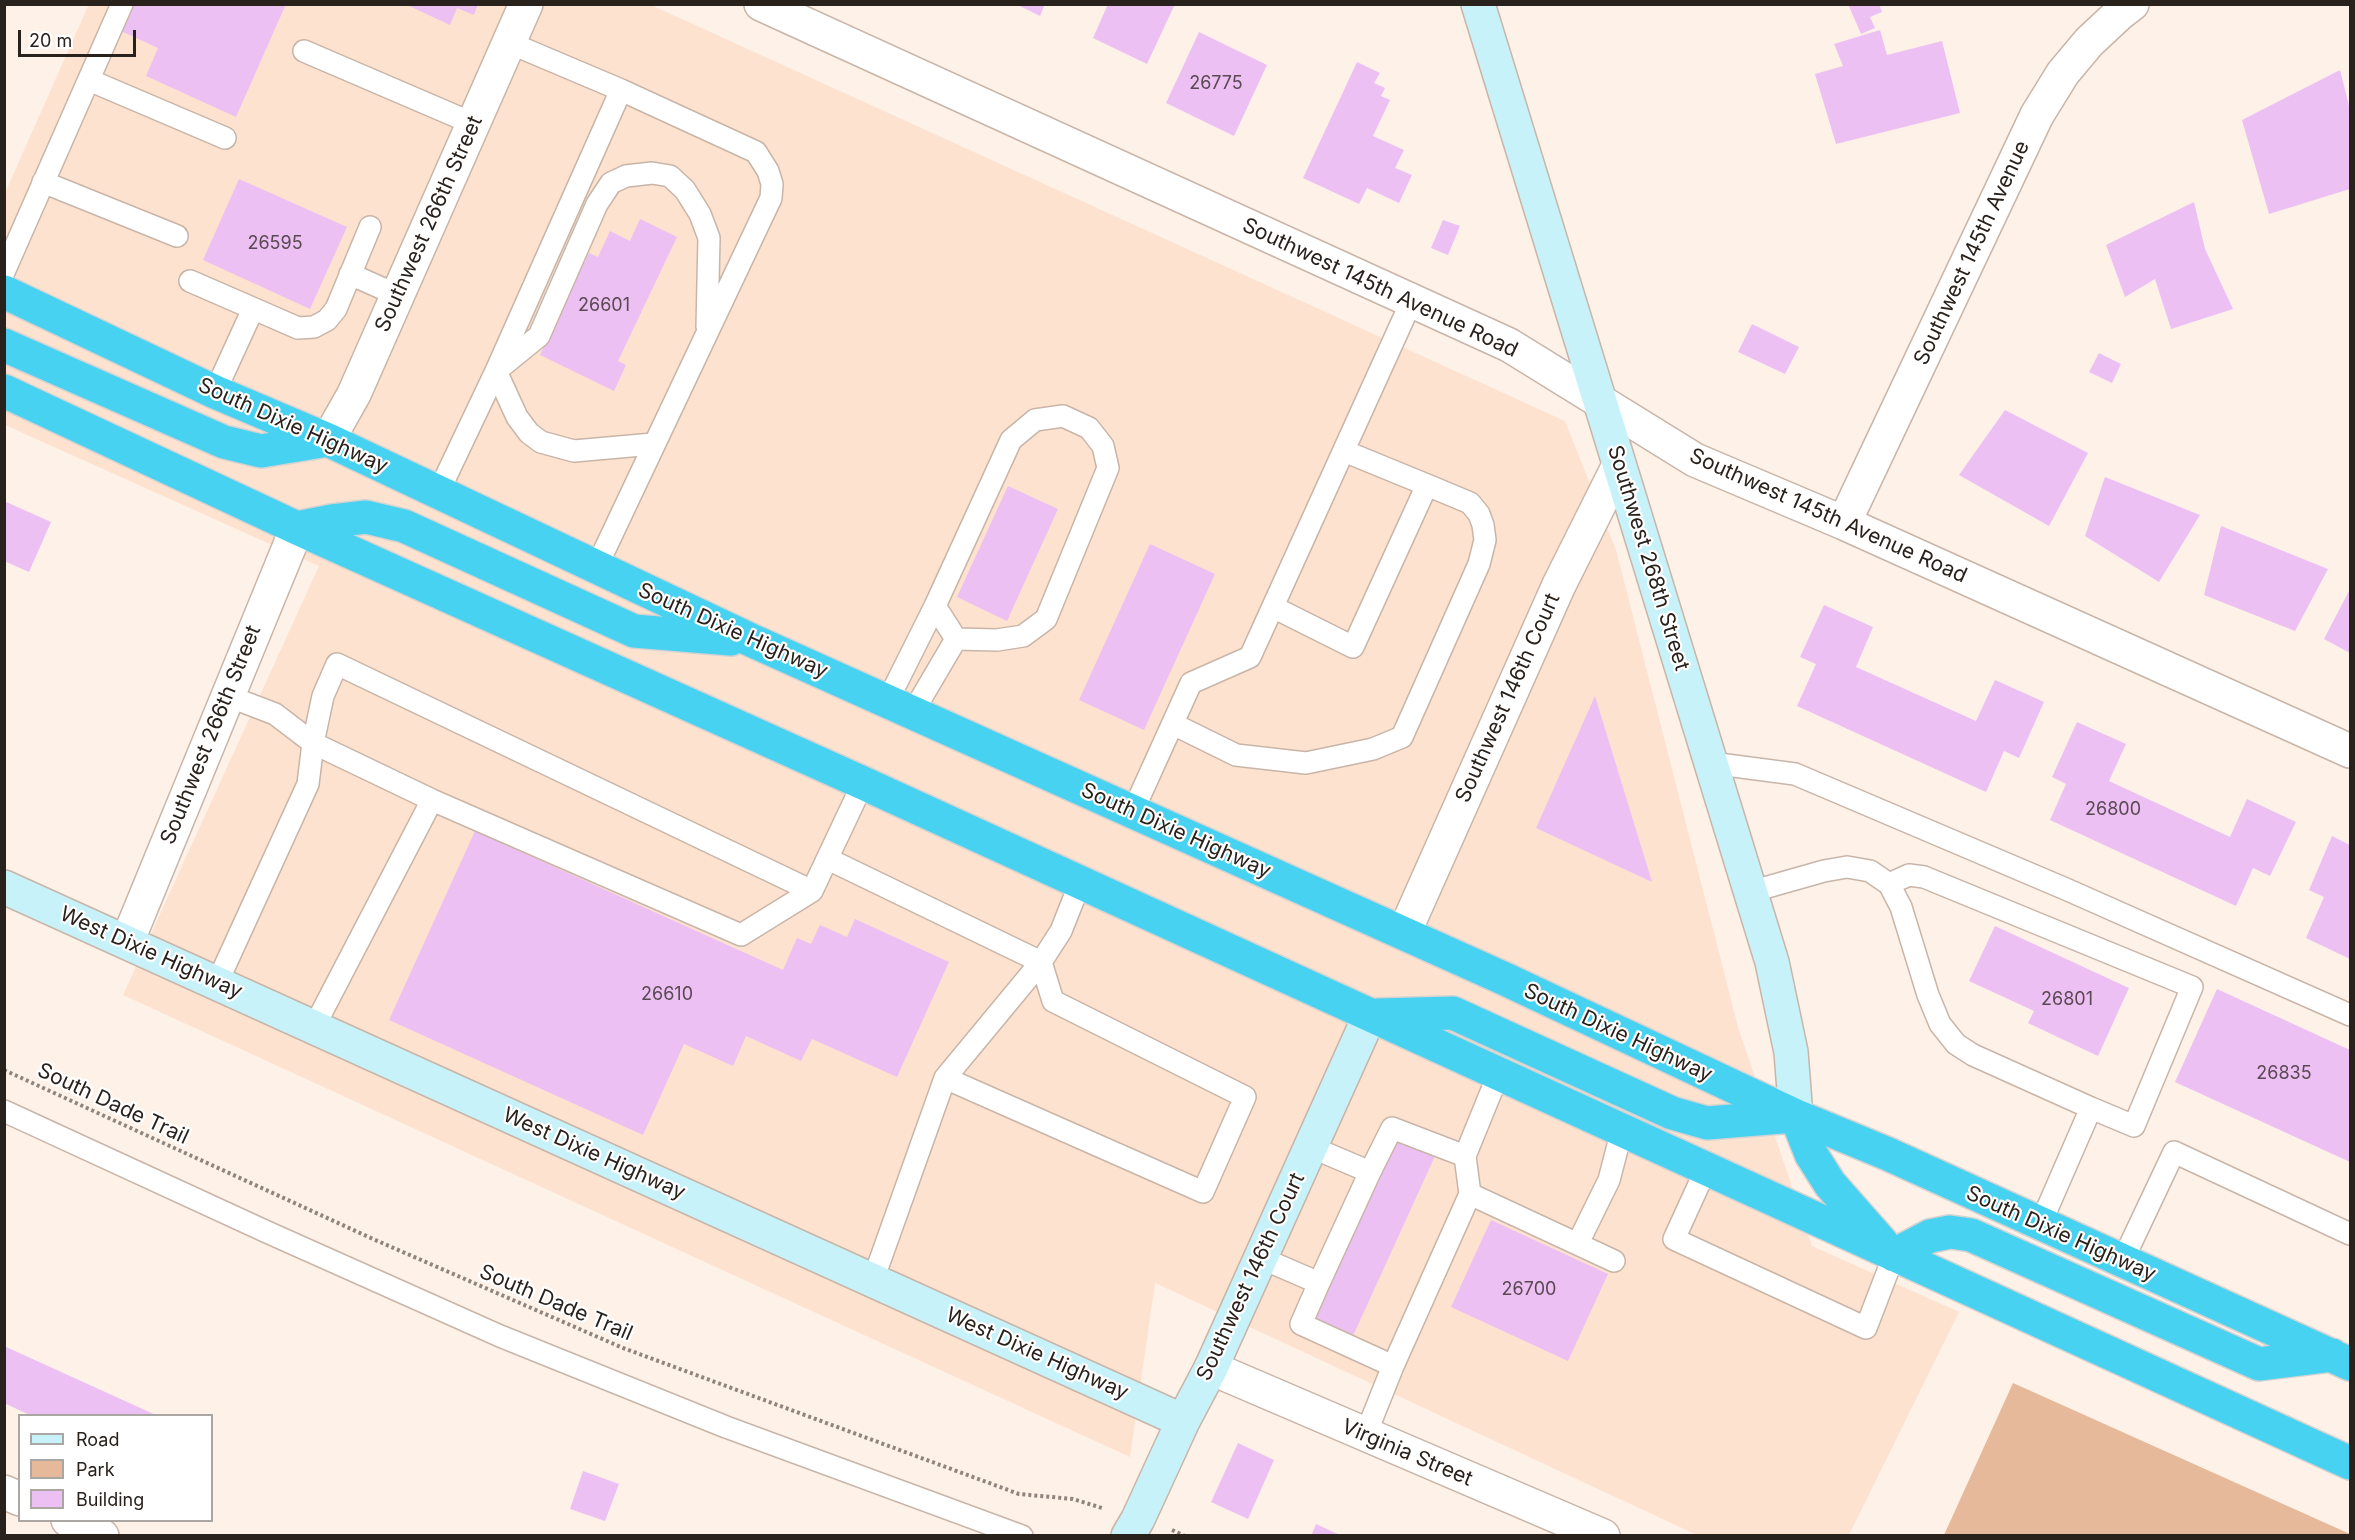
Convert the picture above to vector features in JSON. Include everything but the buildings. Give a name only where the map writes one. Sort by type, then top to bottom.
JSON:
[{"type":"highway","name":"South Dixie Highway","points":[[4,292],[215,392],[328,440],[753,641],[1404,933],[1796,1116],[1888,1154],[2341,1360]]},
{"type":"highway","points":[[4,345],[224,442],[261,451],[328,440]]},
{"type":"highway","points":[[4,391],[297,528],[863,783],[2350,1463]]},
{"type":"highway","points":[[297,528],[332,520],[366,517],[404,526],[634,631],[753,641]]},
{"type":"highway","points":[[1370,1015],[1453,1013],[1672,1113],[1707,1123],[1796,1116],[1810,1154],[1830,1184],[1894,1255]]},
{"type":"highway","points":[[1894,1255],[1930,1236],[1950,1232],[1971,1235],[2259,1365],[2341,1360]]},
{"type":"street","name":"Southwest 266th Street","points":[[328,440],[354,394],[526,4]]},
{"type":"street","name":"Southwest 145th Avenue Road","points":[[761,4],[1509,345],[1695,460],[1844,523],[2350,751]]},
{"type":"street","name":"Southwest 268th Street","points":[[1478,4],[1772,962],[1791,1052],[1796,1116]]},
{"type":"street","name":"Southwest 145th Avenue","points":[[1844,523],[2037,115],[2063,73],[2089,42],[2132,4]]},
{"type":"street","name":"Southwest 146th Court","points":[[1404,933],[1559,585],[1619,465]]},
{"type":"street","name":"Southwest 266th Street","points":[[128,942],[297,528]]},
{"type":"street","name":"West Dixie Highway","points":[[4,887],[1183,1421]]},
{"type":"street","name":"Southwest 146th Court","points":[[1128,1536],[1211,1368],[1370,1015]]},
{"type":"street","name":"Virginia Street","points":[[1211,1368],[1365,1436],[1603,1536]]},
{"type":"street","points":[[4,1492],[18,1498]]},
{"type":"street","points":[[71,1522],[102,1536]]},
{"type":"lane","points":[[4,272],[122,4]]},
{"type":"lane","points":[[510,43],[621,90],[756,152],[768,171],[772,184],[771,198],[596,568]]},
{"type":"lane","points":[[304,51],[474,124]]},
{"type":"lane","points":[[89,80],[225,138]]},
{"type":"lane","points":[[438,493],[496,372],[621,90]]},
{"type":"lane","points":[[496,372],[539,336],[597,204],[611,183],[626,176],[652,173],[670,176],[685,190],[700,214],[709,238],[706,337]]},
{"type":"lane","points":[[43,182],[177,236]]},
{"type":"lane","points":[[190,281],[298,328],[314,327],[327,320],[336,309],[370,227]]},
{"type":"lane","points":[[350,274],[398,295]]},
{"type":"lane","points":[[1133,811],[1191,683],[1250,657],[1412,300]]},
{"type":"lane","points":[[215,392],[253,309]]},
{"type":"lane","points":[[496,372],[517,417],[529,433],[541,442],[574,451],[653,444]]},
{"type":"lane","points":[[900,706],[935,606],[1011,440],[1035,420],[1063,416],[1089,428],[1103,446],[1108,468],[1046,619],[1023,636],[997,640],[956,639]]},
{"type":"lane","points":[[1173,724],[1236,756],[1306,763],[1372,749],[1402,736],[1479,564],[1485,540],[1483,525],[1479,514],[1470,503],[1344,451]]},
{"type":"lane","points":[[1273,607],[1353,647],[1427,485]]},
{"type":"lane","points":[[935,606],[956,639]]},
{"type":"lane","points":[[900,706],[956,639]]},
{"type":"lane","points":[[217,983],[308,784],[313,743],[323,696],[337,664],[812,891]]},
{"type":"lane","points":[[228,696],[275,714],[313,743],[432,800],[741,935],[812,891],[863,783]]},
{"type":"lane","points":[[1711,763],[1795,774],[2058,885],[2350,1015]]},
{"type":"lane","points":[[314,1027],[432,800]]},
{"type":"lane","points":[[828,859],[1041,962],[1053,1001],[1245,1097],[1203,1192],[945,1078]]},
{"type":"lane","points":[[1750,892],[1824,871],[1847,867],[1870,871],[1889,884],[1901,907],[1928,995],[1940,1024],[1956,1044],[1973,1055],[2134,1126],[2192,987],[1924,877],[1909,875],[1889,884]]},
{"type":"lane","points":[[873,1280],[945,1078],[1041,962],[1061,931],[1080,883]]},
{"type":"lane","points":[[1365,1436],[1393,1366],[1470,1194],[1465,1156],[1498,1075]]},
{"type":"lane","points":[[2040,1225],[2091,1108]]},
{"type":"lane","points":[[4,1111],[500,1336],[726,1426],[1022,1536]]},
{"type":"lane","points":[[1393,1366],[1301,1324],[1392,1128],[1465,1156]]},
{"type":"lane","points":[[1578,1244],[1609,1180],[1622,1130]]},
{"type":"lane","points":[[1311,1147],[1370,1172]]},
{"type":"lane","points":[[2122,1262],[2174,1152],[2350,1234]]},
{"type":"lane","points":[[1706,1169],[1674,1239],[1866,1328],[1894,1255]]},
{"type":"lane","points":[[1470,1194],[1614,1261]]},
{"type":"lane","points":[[1261,1257],[1319,1283]]},
{"type":"path","name":"South Dade Trail","points":[[4,1070],[424,1262],[623,1348],[1019,1494],[1073,1499],[1104,1508]]},
{"type":"shaded area","points":[[89,4],[651,5],[1565,421],[1616,550],[1738,1027],[1812,1246],[1959,1312],[1849,1535],[1697,1535],[1155,1283],[1130,1457],[123,995],[319,566],[5,425],[5,193]]},
{"type":"green space","points":[[2013,1383],[2350,1534],[2350,1535],[1944,1535]]}]
